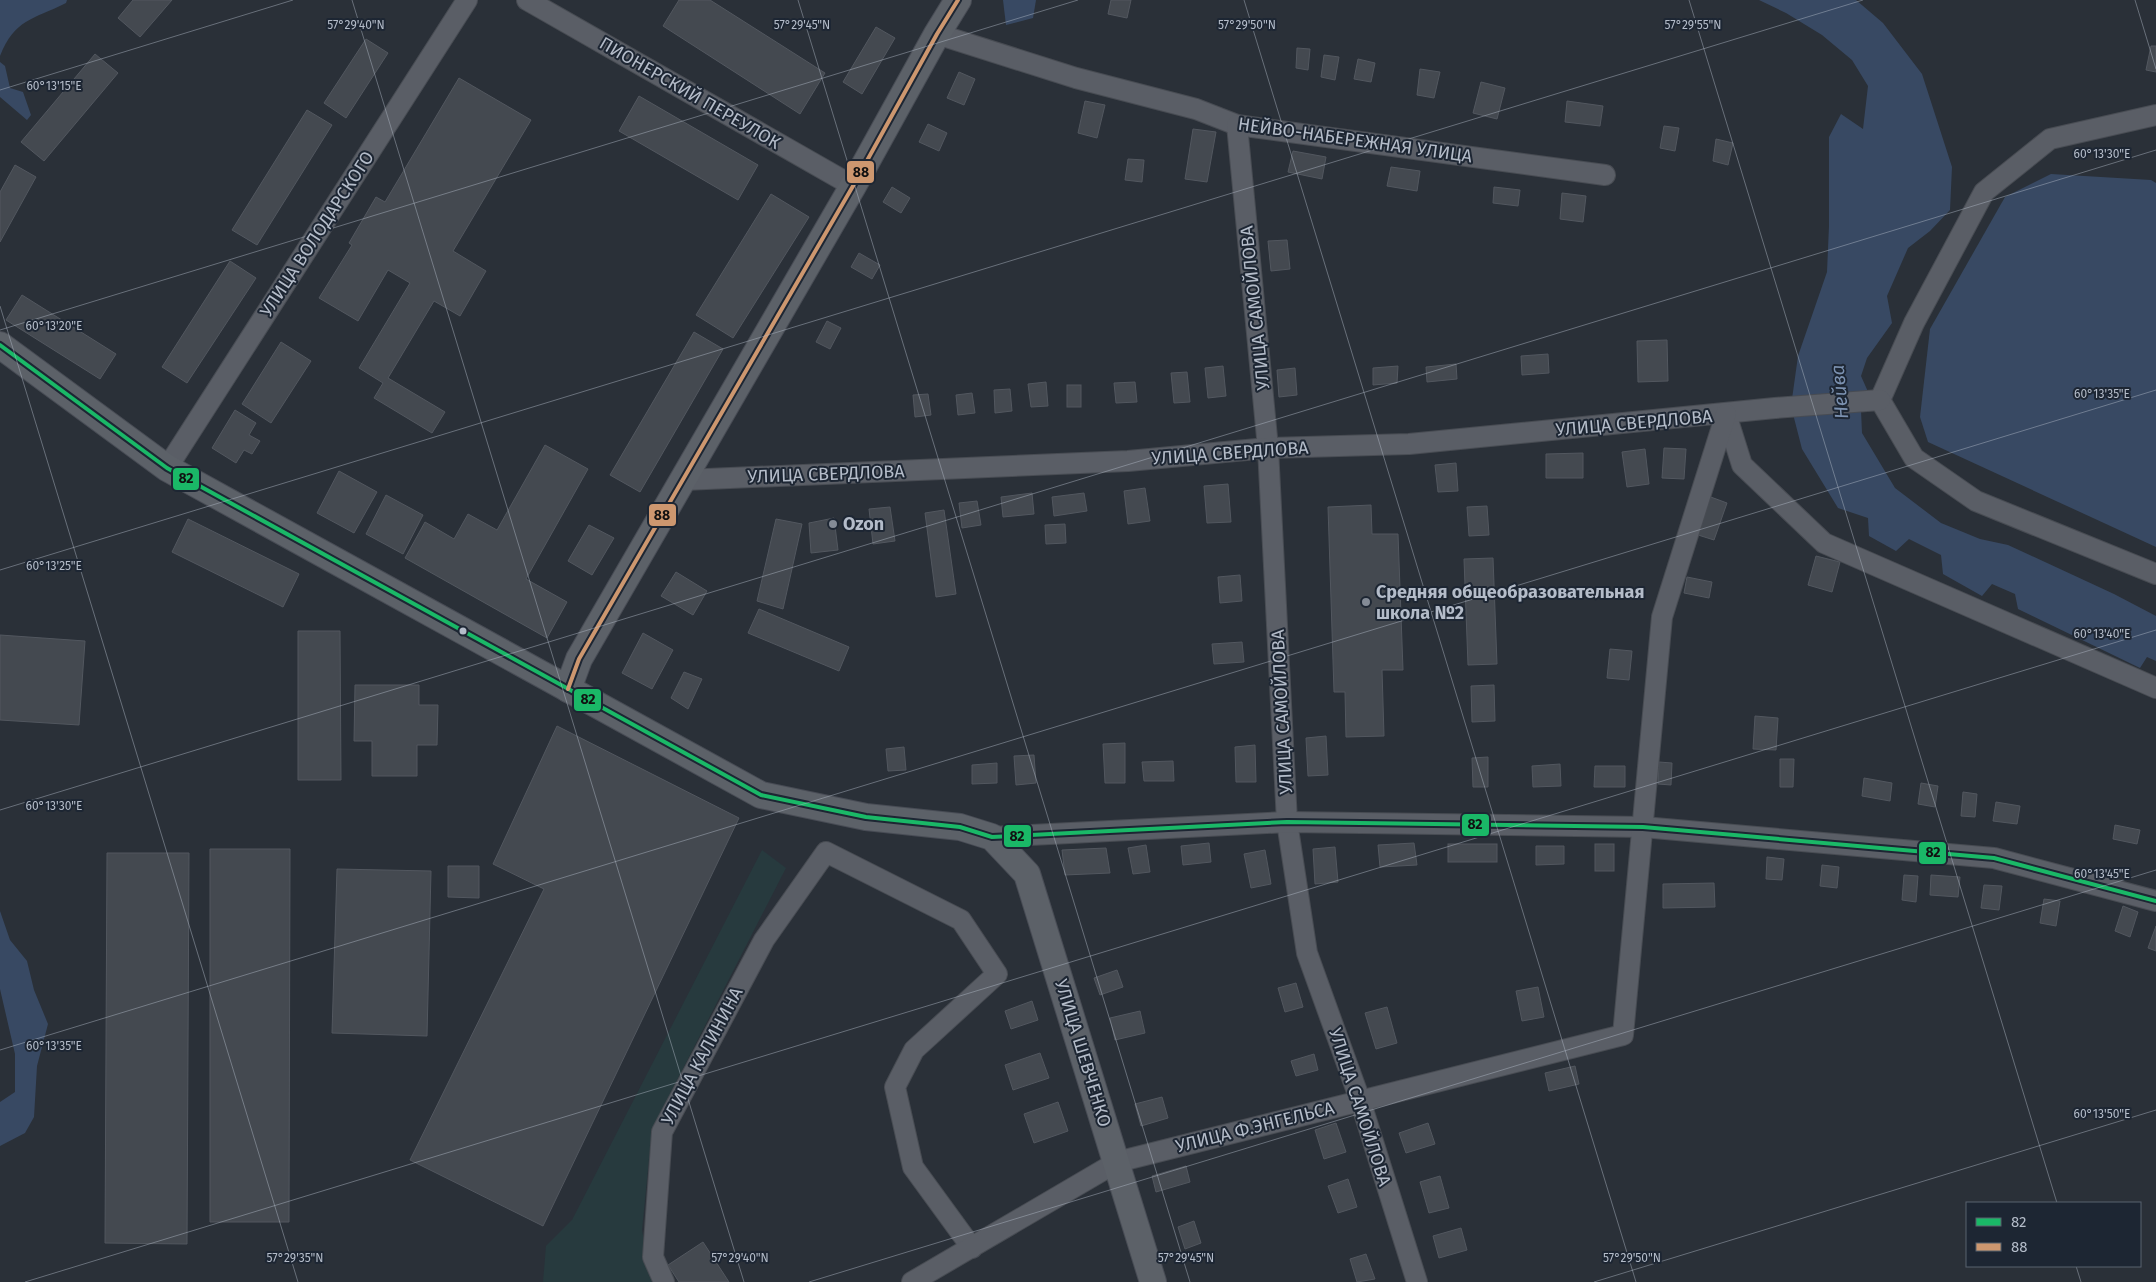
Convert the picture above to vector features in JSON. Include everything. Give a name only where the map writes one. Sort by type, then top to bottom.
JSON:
[{"type":"main road","points":[[568,689],[579,659],[684,480],[958,0]]},
{"type":"main road","points":[[0,345],[166,468],[761,795],[866,817],[960,827],[992,837]]},
{"type":"main road","name":"УЛИЦА ШЕВЧЕНКО","points":[[992,837],[1027,874],[1153,1282]]},
{"type":"street","name":"УЛИЦА ВОЛОДАРСКОГО","points":[[166,468],[468,0]]},
{"type":"street","name":"ПИОНЕРСКИЙ ПЕРЕУЛОК","points":[[527,0],[853,186]]},
{"type":"street","name":"НЕЙВО-НАБЕРЕЖНАЯ УЛИЦА","points":[[937,34],[1076,78],[1196,109],[1237,125],[1605,175]]},
{"type":"street","points":[[2156,115],[2050,138],[1984,192],[1914,323],[1880,400],[1914,458],[1976,500],[2156,574]]},
{"type":"street","name":"УЛИЦА САМОЙЛОВА","points":[[1237,125],[1268,448],[1287,822],[1307,953],[1360,1100],[1417,1282]]},
{"type":"street","name":"УЛИЦА СВЕРДЛОВА","points":[[684,480],[1128,460],[1268,448],[1409,444],[1775,408],[1880,400]]},
{"type":"street","points":[[1726,414],[1742,464],[1824,543],[2156,688]]},
{"type":"street","points":[[1643,827],[1662,617],[1726,414]]},
{"type":"street","points":[[992,837],[1287,822],[1643,827],[1994,858],[2156,901]]},
{"type":"street","name":"УЛИЦА Ф.ЭНГЕЛЬСА","points":[[912,1282],[1116,1162],[1623,1035],[1643,827]]},
{"type":"street","name":"УЛИЦА КАЛИНИНА","points":[[664,1282],[653,1257],[662,1132],[764,940],[826,852],[961,920],[997,974],[914,1050],[895,1087],[912,1167],[972,1248]]},
{"type":"green space","points":[[762,850],[786,868],[652,1129],[642,1230],[652,1282],[543,1282],[546,1246],[572,1220]]},
{"type":"water","points":[[0,0],[67,0],[66,3],[34,17],[19,27],[12,34],[0,56]]},
{"type":"water","points":[[1003,0],[1036,0],[1033,18],[1006,25]]},
{"type":"water","name":"Нейва","points":[[1759,0],[1856,0],[1883,23],[1922,74],[1952,167],[1950,210],[1930,231],[1908,248],[1887,296],[1892,323],[1867,358],[1861,376],[1869,394],[1792,399],[1798,356],[1827,272],[1829,137],[1841,114],[1863,129],[1868,86],[1852,60],[1822,35],[1786,13]]},
{"type":"water","points":[[0,62],[5,66],[10,88],[23,92],[31,115],[27,120],[0,97]]},
{"type":"water","points":[[2051,174],[2151,180],[2156,183],[2156,547],[1928,442],[1920,417],[1930,329],[2005,197]]},
{"type":"water","points":[[1861,410],[1862,433],[1895,488],[1941,523],[1980,539],[2008,545],[2114,594],[2156,616],[2156,661],[2147,657],[2140,668],[2018,609],[2015,594],[1992,584],[1982,596],[1943,574],[1941,555],[1909,539],[1896,551],[1869,536],[1868,518],[1838,508],[1802,449],[1793,414]]},
{"type":"water","points":[[0,911],[10,940],[27,961],[34,990],[48,1024],[37,1066],[34,1117],[25,1133],[0,1146],[0,1102],[15,1092],[15,1054],[0,989]]},
{"type":"building","points":[[133,0],[172,0],[140,37],[118,18]]},
{"type":"building","points":[[679,0],[710,0],[825,73],[800,114],[663,26]]},
{"type":"building","points":[[1111,0],[1131,0],[1127,18],[1108,14]]},
{"type":"building","points":[[876,27],[895,38],[862,94],[843,82]]},
{"type":"building","points":[[366,39],[388,53],[346,118],[324,103]]},
{"type":"building","points":[[2151,46],[2156,46],[2156,72],[2146,70]]},
{"type":"building","points":[[1297,48],[1310,49],[1308,70],[1296,68]]},
{"type":"building","points":[[95,54],[118,73],[44,161],[21,142]]},
{"type":"building","points":[[1324,55],[1339,57],[1335,80],[1321,77]]},
{"type":"building","points":[[1358,59],[1375,63],[1371,82],[1354,79]]},
{"type":"building","points":[[1420,69],[1440,72],[1434,98],[1417,95]]},
{"type":"building","points":[[959,72],[975,79],[964,105],[947,98]]},
{"type":"building","points":[[459,78],[531,120],[453,251],[486,271],[460,316],[434,301],[388,378],[445,412],[432,433],[374,398],[383,383],[359,368],[410,283],[388,270],[358,321],[319,298],[352,245],[349,243],[376,197],[385,202]]},
{"type":"building","points":[[1481,82],[1505,88],[1497,119],[1473,113]]},
{"type":"building","points":[[639,96],[758,165],[738,200],[619,131]]},
{"type":"building","points":[[1085,101],[1105,105],[1097,138],[1078,133]]},
{"type":"building","points":[[1567,101],[1603,106],[1600,126],[1565,122]]},
{"type":"building","points":[[307,110],[332,125],[257,245],[232,230]]},
{"type":"building","points":[[928,124],[947,133],[939,151],[919,142]]},
{"type":"building","points":[[1664,126],[1679,128],[1675,151],[1660,148]]},
{"type":"building","points":[[1193,129],[1216,132],[1207,182],[1185,179]]},
{"type":"building","points":[[1716,139],[1733,143],[1728,165],[1713,161]]},
{"type":"building","points":[[1293,151],[1326,157],[1322,179],[1288,172]]},
{"type":"building","points":[[1128,159],[1144,160],[1142,182],[1125,180]]},
{"type":"building","points":[[15,165],[36,177],[0,242],[0,192]]},
{"type":"building","points":[[1391,167],[1420,171],[1417,191],[1387,186]]},
{"type":"building","points":[[892,187],[910,198],[901,213],[883,202]]},
{"type":"building","points":[[1494,187],[1520,190],[1518,206],[1493,203]]},
{"type":"building","points":[[1562,193],[1586,196],[1583,222],[1560,219]]},
{"type":"building","points":[[771,194],[809,217],[733,338],[696,315]]},
{"type":"building","points":[[1287,240],[1290,269],[1271,271],[1268,241]]},
{"type":"building","points":[[859,253],[880,265],[872,279],[851,267]]},
{"type":"building","points":[[230,261],[256,278],[187,383],[162,367]]},
{"type":"building","points":[[22,295],[116,354],[100,379],[6,320]]},
{"type":"building","points":[[827,321],[841,328],[830,349],[816,342]]},
{"type":"building","points":[[694,332],[723,349],[640,492],[610,475]]},
{"type":"building","points":[[1667,340],[1668,381],[1638,382],[1637,341]]},
{"type":"building","points":[[281,342],[311,361],[271,423],[242,404]]},
{"type":"building","points":[[1548,354],[1549,373],[1522,375],[1521,356]]},
{"type":"building","points":[[1456,364],[1457,379],[1427,382],[1426,367]]},
{"type":"building","points":[[1223,366],[1226,396],[1208,398],[1205,368]]},
{"type":"building","points":[[1398,366],[1397,383],[1373,385],[1373,368]]},
{"type":"building","points":[[1295,368],[1297,395],[1279,397],[1277,370]]},
{"type":"building","points":[[1187,372],[1190,402],[1174,403],[1171,373]]},
{"type":"building","points":[[1046,382],[1048,406],[1031,407],[1028,384]]},
{"type":"building","points":[[1135,382],[1137,402],[1116,403],[1114,383]]},
{"type":"building","points":[[1067,385],[1081,385],[1081,407],[1067,407]]},
{"type":"building","points":[[1010,389],[1012,411],[995,413],[994,390]]},
{"type":"building","points":[[972,393],[975,413],[958,415],[956,395]]},
{"type":"building","points":[[928,394],[931,415],[915,417],[913,395]]},
{"type":"building","points":[[235,410],[256,423],[249,435],[260,441],[252,454],[244,450],[236,463],[212,448]]},
{"type":"building","points":[[545,445],[588,469],[526,579],[567,602],[547,638],[405,558],[425,522],[454,539],[468,514],[497,530]]},
{"type":"building","points":[[1664,448],[1686,449],[1684,479],[1662,478]]},
{"type":"building","points":[[1645,449],[1649,484],[1627,487],[1622,452]]},
{"type":"building","points":[[1583,453],[1583,478],[1546,478],[1546,454]]},
{"type":"building","points":[[1456,463],[1458,491],[1438,492],[1435,465]]},
{"type":"building","points":[[339,471],[377,492],[354,533],[317,513]]},
{"type":"building","points":[[1228,484],[1231,522],[1207,523],[1204,486]]},
{"type":"building","points":[[1145,488],[1150,521],[1128,524],[1124,491]]},
{"type":"building","points":[[1032,493],[1034,514],[1003,517],[1001,497]]},
{"type":"building","points":[[1084,493],[1087,511],[1054,516],[1052,497]]},
{"type":"building","points":[[386,495],[423,515],[403,554],[366,534]]},
{"type":"building","points":[[1708,496],[1727,503],[1714,540],[1695,534]]},
{"type":"building","points":[[977,501],[981,525],[962,528],[959,503]]},
{"type":"building","name":"Средняя общеобразовательная школа №2","points":[[1371,505],[1372,534],[1398,534],[1403,670],[1382,670],[1384,736],[1346,737],[1345,692],[1334,692],[1328,507]]},
{"type":"building","points":[[1487,506],[1489,535],[1469,536],[1467,507]]},
{"type":"building","points":[[890,507],[895,541],[873,544],[869,509]]},
{"type":"building","points":[[944,510],[956,594],[936,597],[925,513]]},
{"type":"building","points":[[834,518],[838,550],[811,553],[809,523]]},
{"type":"building","points":[[188,519],[299,574],[283,607],[172,552]]},
{"type":"building","points":[[776,519],[802,524],[783,609],[757,601]]},
{"type":"building","points":[[1065,524],[1066,543],[1046,544],[1045,525]]},
{"type":"building","points":[[589,525],[614,538],[592,575],[568,561]]},
{"type":"building","points":[[1816,556],[1840,562],[1832,592],[1808,585]]},
{"type":"building","points":[[1493,558],[1497,664],[1468,665],[1464,559]]},
{"type":"building","points":[[676,572],[707,591],[693,615],[661,596]]},
{"type":"building","points":[[1240,575],[1242,601],[1220,603],[1218,577]]},
{"type":"building","points":[[1687,577],[1712,582],[1709,598],[1684,593]]},
{"type":"building","points":[[759,609],[849,647],[839,671],[748,633]]},
{"type":"building","points":[[298,631],[340,631],[341,780],[298,780]]},
{"type":"building","points":[[643,633],[673,650],[652,689],[622,673]]},
{"type":"building","points":[[0,635],[85,641],[79,725],[0,720]]},
{"type":"building","points":[[1242,642],[1244,662],[1214,664],[1212,644]]},
{"type":"building","points":[[1610,649],[1632,651],[1629,680],[1607,678]]},
{"type":"building","points":[[684,672],[702,679],[688,709],[671,698]]},
{"type":"building","points":[[355,685],[419,685],[419,705],[438,705],[437,745],[417,745],[417,776],[372,776],[372,741],[354,741]]},
{"type":"building","points":[[1494,685],[1495,721],[1472,722],[1471,686]]},
{"type":"building","points":[[1755,716],[1778,718],[1776,750],[1753,749]]},
{"type":"building","points":[[557,726],[739,818],[543,1226],[410,1160],[544,889],[493,864]]},
{"type":"building","points":[[1326,736],[1328,775],[1308,776],[1306,738]]},
{"type":"building","points":[[1125,743],[1125,783],[1105,783],[1103,744]]},
{"type":"building","points":[[1255,745],[1256,782],[1236,782],[1235,747]]},
{"type":"building","points":[[904,747],[906,770],[888,771],[886,749]]},
{"type":"building","points":[[1034,755],[1036,783],[1016,785],[1014,756]]},
{"type":"building","points":[[1488,757],[1488,787],[1473,787],[1472,758]]},
{"type":"building","points":[[1780,759],[1794,759],[1793,787],[1780,787]]},
{"type":"building","points":[[1173,761],[1174,781],[1144,781],[1142,762]]},
{"type":"building","points":[[1659,762],[1672,763],[1671,785],[1658,784]]},
{"type":"building","points":[[997,763],[997,783],[972,784],[972,765]]},
{"type":"building","points":[[1560,764],[1561,786],[1533,787],[1532,766]]},
{"type":"building","points":[[1595,766],[1625,766],[1625,787],[1594,787]]},
{"type":"building","points":[[1864,778],[1892,783],[1890,801],[1862,796]]},
{"type":"building","points":[[1921,783],[1938,786],[1935,807],[1918,804]]},
{"type":"building","points":[[1963,792],[1977,794],[1975,817],[1961,816]]},
{"type":"building","points":[[1996,802],[2020,806],[2017,824],[1993,821]]},
{"type":"building","points":[[2115,825],[2140,830],[2137,844],[2113,839]]},
{"type":"building","points":[[1209,843],[1211,862],[1183,865],[1181,846]]},
{"type":"building","points":[[1414,843],[1417,865],[1380,867],[1378,845]]},
{"type":"building","points":[[1448,844],[1497,844],[1497,862],[1448,862]]},
{"type":"building","points":[[1595,844],[1614,844],[1614,871],[1595,871]]},
{"type":"building","points":[[1146,845],[1150,872],[1133,874],[1128,848]]},
{"type":"building","points":[[1536,846],[1564,846],[1564,864],[1536,865]]},
{"type":"building","points":[[1335,847],[1338,882],[1315,884],[1313,849]]},
{"type":"building","points":[[1106,848],[1110,873],[1065,875],[1062,850]]},
{"type":"building","points":[[210,849],[290,849],[289,1222],[210,1222]]},
{"type":"building","points":[[1265,850],[1271,884],[1251,888],[1244,854]]},
{"type":"building","points":[[107,853],[189,853],[187,1244],[105,1243]]},
{"type":"building","points":[[1767,857],[1784,859],[1782,880],[1766,879]]},
{"type":"building","points":[[1822,865],[1839,867],[1837,888],[1820,886]]},
{"type":"building","points":[[448,866],[479,866],[479,898],[448,897]]},
{"type":"building","points":[[337,869],[431,871],[427,1036],[332,1033]]},
{"type":"building","points":[[1904,875],[1918,876],[1916,902],[1902,900]]},
{"type":"building","points":[[1931,875],[1960,877],[1958,897],[1930,895]]},
{"type":"building","points":[[1714,883],[1715,907],[1663,908],[1663,884]]},
{"type":"building","points":[[1984,885],[2002,886],[1999,910],[1981,908]]},
{"type":"building","points":[[2044,899],[2060,901],[2056,926],[2040,923]]},
{"type":"building","points":[[2123,906],[2138,912],[2130,937],[2115,931]]},
{"type":"building","points":[[2156,926],[2156,951],[2148,948]]},
{"type":"building","points":[[1117,970],[1123,987],[1100,995],[1094,978]]},
{"type":"building","points":[[1296,983],[1303,1007],[1285,1012],[1278,988]]},
{"type":"building","points":[[1538,987],[1544,1017],[1522,1021],[1516,991]]},
{"type":"building","points":[[1032,1001],[1038,1020],[1011,1029],[1005,1011]]},
{"type":"building","points":[[1387,1007],[1397,1043],[1376,1049],[1365,1013]]},
{"type":"building","points":[[1140,1011],[1145,1033],[1115,1040],[1110,1018]]},
{"type":"building","points":[[1040,1053],[1049,1078],[1013,1090],[1005,1065]]},
{"type":"building","points":[[1314,1054],[1318,1070],[1296,1076],[1291,1061]]},
{"type":"building","points":[[1575,1066],[1579,1084],[1549,1091],[1545,1073]]},
{"type":"building","points":[[1162,1097],[1168,1118],[1141,1126],[1135,1104]]},
{"type":"building","points":[[1058,1102],[1068,1131],[1034,1143],[1024,1114]]},
{"type":"building","points":[[1336,1123],[1346,1152],[1324,1159],[1315,1130]]},
{"type":"building","points":[[1428,1123],[1435,1144],[1406,1153],[1399,1133]]},
{"type":"building","points":[[1186,1166],[1190,1182],[1156,1192],[1152,1176]]},
{"type":"building","points":[[1440,1176],[1449,1208],[1429,1213],[1420,1182]]},
{"type":"building","points":[[1348,1179],[1357,1207],[1338,1213],[1328,1186]]},
{"type":"building","points":[[1194,1221],[1201,1243],[1185,1249],[1178,1227]]},
{"type":"building","points":[[1461,1228],[1467,1250],[1439,1258],[1433,1236]]},
{"type":"building","points":[[703,1242],[729,1282],[679,1282],[668,1265]]},
{"type":"building","points":[[1366,1254],[1375,1279],[1357,1282],[1350,1259]]},
{"type":"transit line","name":"88","points":[[568,689],[579,659],[853,186],[937,34],[958,0]]},
{"type":"transit line","name":"82","points":[[0,345],[167,468],[761,795],[866,817],[960,827],[992,837],[1287,822],[1643,827],[1994,858],[2156,901]]},
{"type":"place","name":"Ozon","points":[[833,524]]},
{"type":"place","name":"Средняя общеобразовательная школа №2","points":[[1366,602]]}]
